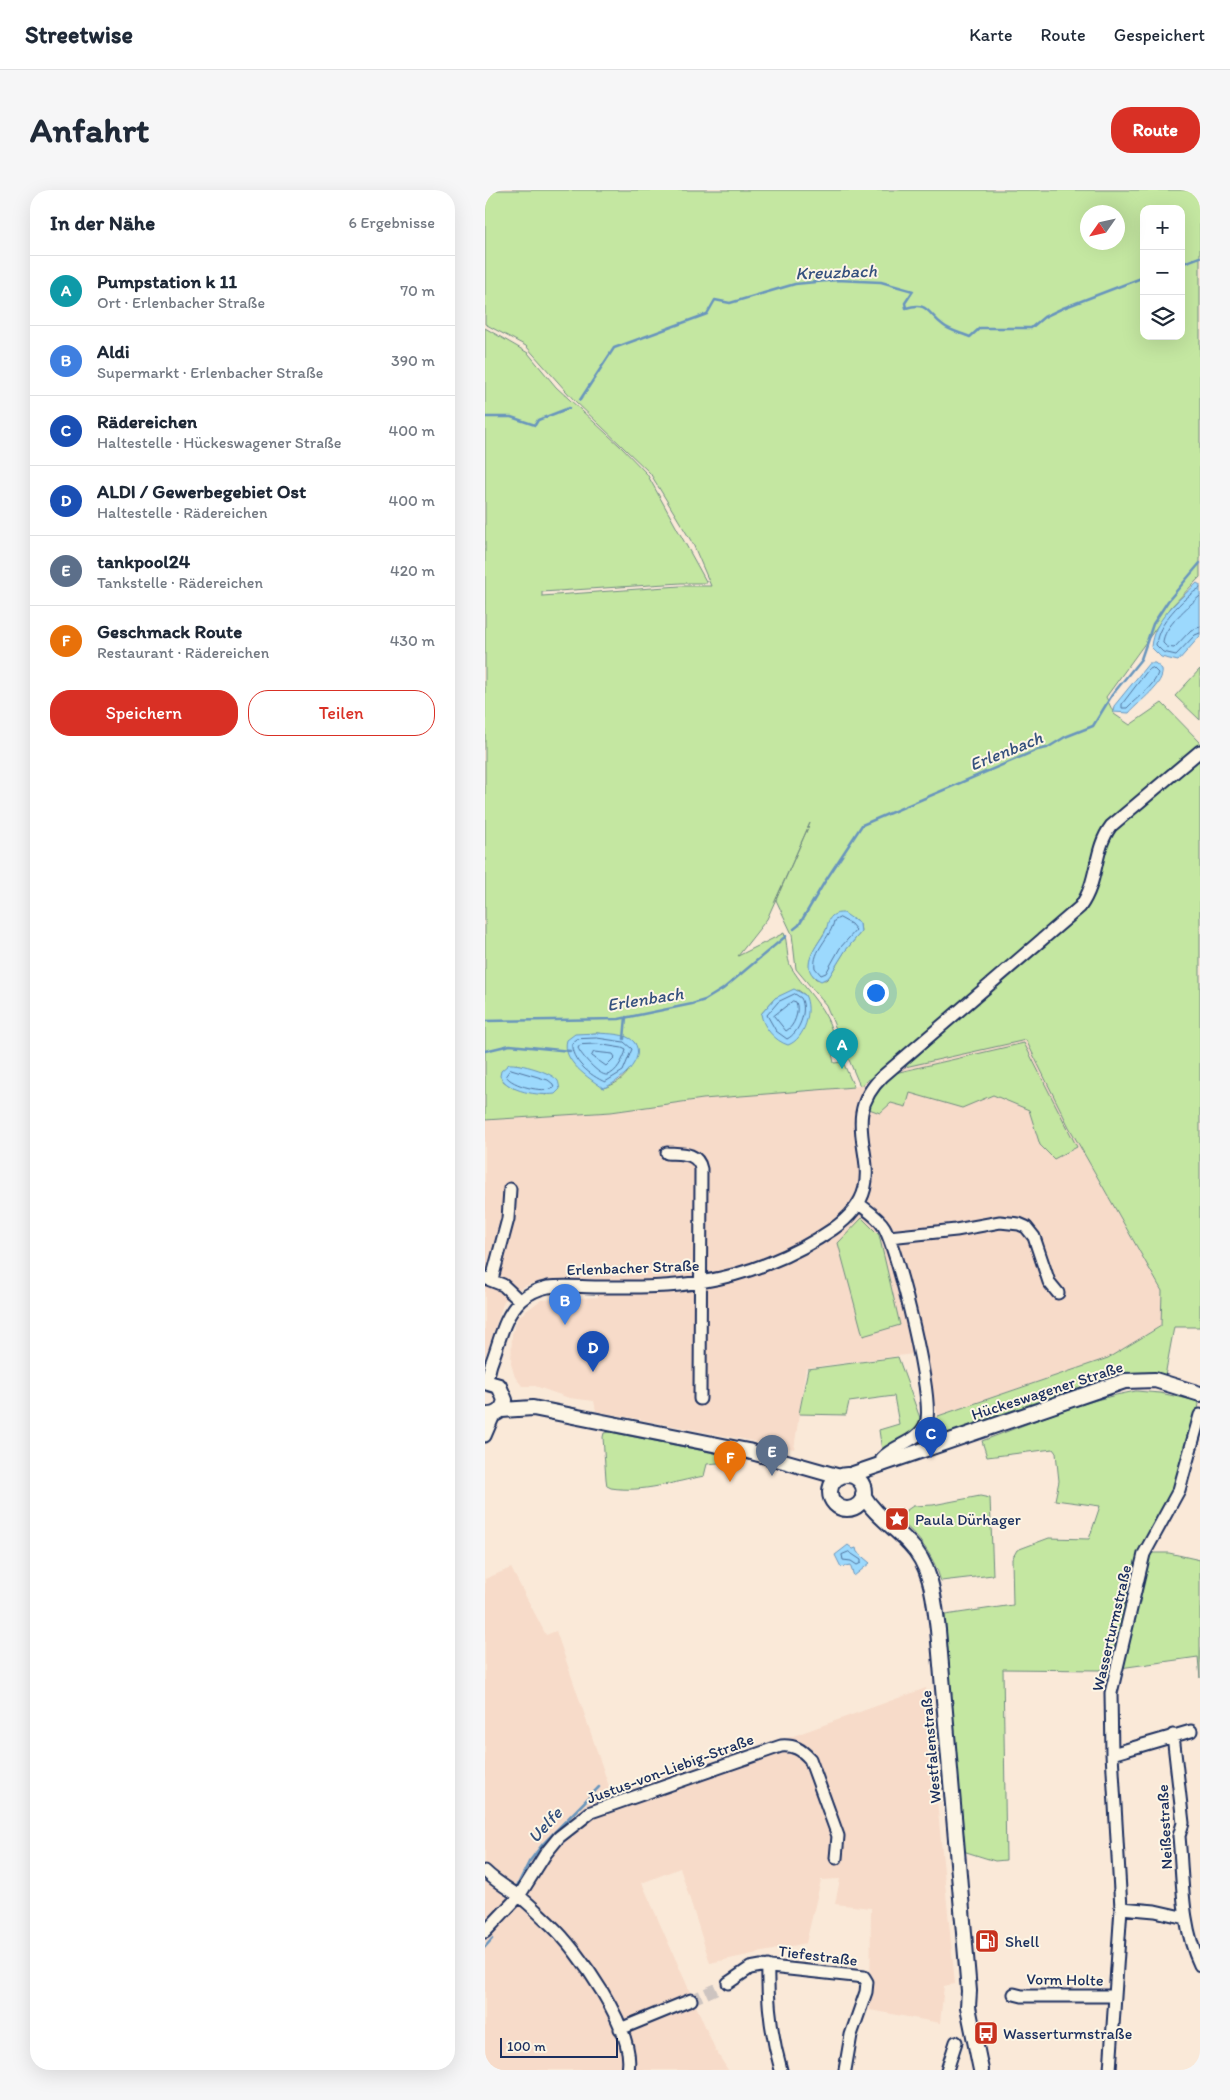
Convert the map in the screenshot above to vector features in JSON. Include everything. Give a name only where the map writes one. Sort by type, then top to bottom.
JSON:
[{"type":"main road","name":"Hückeswagener Straße","points":[[845,1476],[881,1466],[1048,1405],[1125,1380],[1149,1379],[1200,1394]]},
{"type":"main road","points":[[485,1382],[533,1408]]},
{"type":"main road","points":[[493,1413],[505,1402],[502,1390]]},
{"type":"main road","points":[[493,1413],[533,1408],[747,1451],[793,1462],[809,1469],[857,1478],[863,1490],[860,1502],[853,1507],[842,1508],[831,1498],[831,1489],[833,1482],[845,1476]]},
{"type":"main road","name":"Hückeswagener Straße","points":[[863,1490],[867,1476],[881,1466]]},
{"type":"main road","points":[[809,1469],[831,1489]]},
{"type":"main road","name":"Westfalenstraße","points":[[863,1490],[881,1518],[918,1553],[928,1573],[935,1605],[969,1992],[967,2007],[981,2070]]},
{"type":"main road","name":"Westfalenstraße","points":[[853,1507],[881,1518]]},
{"type":"main road","name":"Westfalenstraße","points":[[969,1992],[976,2006],[981,2051],[988,2070]]},
{"type":"street","points":[[881,1466],[882,1458],[889,1451],[918,1435],[927,1422],[927,1416],[909,1302],[889,1237],[876,1217],[859,1204],[867,1178],[860,1124],[864,1102],[878,1080],[1080,907],[1091,890],[1103,841],[1111,826],[1200,751]]},
{"type":"street","points":[[667,1153],[689,1154],[697,1159],[700,1164],[700,1399]]},
{"type":"street","points":[[510,1189],[508,1219],[489,1279],[503,1285],[520,1301]]},
{"type":"street","name":"Erlenbacher Straße","points":[[485,1382],[497,1352],[504,1323],[520,1301],[534,1292],[555,1286],[657,1286],[700,1282],[747,1270],[792,1252],[832,1229],[859,1204]]},
{"type":"street","points":[[889,1237],[956,1230],[1000,1222],[1019,1224],[1026,1227],[1034,1236],[1049,1282],[1058,1293]]},
{"type":"street","name":"Erlenbacher Straße","points":[[497,1352],[502,1390]]},
{"type":"street","points":[[485,1436],[493,1413]]},
{"type":"street","name":"Wasserturmstraße","points":[[1109,2070],[1121,1908],[1112,1754],[1111,1693],[1147,1547],[1179,1490],[1200,1415]]},
{"type":"street","points":[[1112,1754],[1191,1730]]},
{"type":"street","name":"Neißestraße","points":[[1173,1736],[1183,1823],[1179,1836],[1186,1918],[1191,1946],[1200,1965]]},
{"type":"street","name":"Justus-von-Liebig-Straße","points":[[485,1932],[519,1896],[545,1853],[559,1837],[591,1812],[781,1746],[790,1745],[801,1750],[810,1759],[838,1836],[836,1858]]},
{"type":"street","points":[[485,1871],[519,1896],[574,1950],[598,1986],[620,2029],[629,2060],[628,2070]]},
{"type":"street","points":[[1121,1908],[1155,1911],[1186,1918]]},
{"type":"street","name":"Tiefestraße","points":[[768,1966],[767,1998],[770,2023],[781,2070]]},
{"type":"street","name":"Tiefestraße","points":[[728,1983],[750,1968],[768,1966],[864,1977],[867,1982],[866,1992],[851,2034],[845,2070]]},
{"type":"street","name":"Vorm Holte","points":[[1014,1994],[1022,1996],[1114,1996]]},
{"type":"street","points":[[620,2029],[691,2000]]},
{"type":"street","points":[[947,2070],[956,2042]]},
{"type":"shaded area","points":[[1026,1039],[1069,1127],[1162,1291],[1161,1326],[1108,1358],[938,1416],[924,1367],[913,1354],[806,1368],[794,1449],[596,1411],[594,1401],[569,1398],[535,1386],[522,1386],[515,1377],[511,1364],[512,1334],[518,1317],[541,1300],[598,1297],[598,1282],[545,1280],[524,1286],[504,1301],[485,1358],[485,1120],[611,1112],[703,1099],[860,1086],[882,1072]]},
{"type":"shaded area","points":[[511,1568],[546,1635],[556,1631],[614,1801],[926,1688],[955,1984],[944,1986],[940,2023],[870,2010],[871,1908],[835,1904],[840,1879],[821,1880],[806,1943],[710,1963],[680,1868],[642,1883],[716,2051],[728,2070],[485,2070],[485,1579]]},
{"type":"green space","points":[[485,190],[1200,190],[1200,577],[1172,606],[1106,697],[1114,714],[1130,725],[1162,703],[1200,742],[1200,745],[1114,816],[1105,827],[1093,871],[1077,905],[926,1034],[860,1086],[826,1005],[796,969],[792,934],[776,900],[810,823],[767,919],[738,956],[784,933],[791,967],[822,1010],[831,1029],[834,1040],[830,1043],[834,1063],[843,1062],[854,1087],[703,1099],[611,1112],[485,1120],[485,328],[528,353],[556,387],[620,446],[647,474],[707,583],[542,592],[542,596],[680,586],[711,586],[693,544],[650,473],[574,400],[526,346],[485,324]],"holes":[[[855,920],[860,924],[861,932],[845,951],[829,977],[826,980],[816,979],[811,972],[811,958],[829,923]],[[798,990],[805,995],[761,1014],[775,998]],[[597,1033],[626,1037],[635,1043],[631,1066],[624,1077],[612,1085],[603,1088],[585,1034]],[[516,1064],[551,1076],[546,1095],[513,1088],[503,1081]]]},
{"type":"green space","points":[[1200,669],[1200,720],[1175,696]]},
{"type":"green space","points":[[1200,757],[1200,1327],[1174,1327],[1165,1376],[1144,1373],[1117,1376],[918,1446],[938,1416],[1108,1358],[1161,1326],[1162,1291],[1069,1127],[1026,1040],[905,1067],[1083,909],[1111,834],[1122,820]]},
{"type":"green space","points":[[1024,1043],[1077,1147],[1054,1159],[1040,1145],[1029,1110],[993,1095],[962,1108],[910,1093],[906,1107],[891,1103],[880,1113],[869,1109],[874,1096],[895,1073]]},
{"type":"green space","points":[[862,1218],[879,1235],[900,1325],[863,1336],[838,1243]]},
{"type":"green space","points":[[898,1357],[920,1418],[918,1425],[911,1435],[900,1442],[882,1451],[879,1430],[899,1424],[894,1396],[849,1402],[846,1415],[799,1414],[808,1369]]},
{"type":"green space","points":[[1136,1391],[1160,1393],[1198,1401],[1199,1404],[1186,1460],[1173,1497],[1154,1530],[1142,1544],[1113,1668],[1099,1670],[1003,1669],[1006,1860],[995,1861],[963,1851],[945,1615],[1013,1605],[1012,1559],[1017,1550],[1049,1538],[1089,1539],[1100,1506],[1055,1500],[1059,1481],[1056,1453],[1053,1449],[987,1457],[982,1441],[1077,1406]]},
{"type":"green space","points":[[610,1432],[729,1456],[728,1462],[707,1464],[704,1476],[669,1484],[635,1489],[611,1488],[607,1486],[603,1437],[604,1433]]},
{"type":"green space","points":[[980,1496],[990,1498],[993,1575],[941,1581],[934,1563],[925,1548],[914,1533],[900,1520],[904,1512],[913,1506],[933,1505]]},
{"type":"green space","points":[[1151,1553],[1169,1553],[1200,1560],[1200,1678],[1198,1657],[1120,1668],[1147,1555]]},
{"type":"water","points":[[1197,583],[1200,585],[1200,636],[1178,661],[1161,657],[1151,647],[1156,628],[1175,604]]},
{"type":"water","points":[[1149,663],[1155,663],[1162,669],[1160,681],[1129,713],[1113,712],[1114,706]]},
{"type":"water","points":[[844,913],[860,924],[861,932],[845,951],[829,977],[821,981],[810,971],[810,959],[825,932],[830,918],[833,915]]},
{"type":"water","points":[[794,989],[805,995],[808,1016],[799,1037],[788,1045],[770,1033],[764,1024],[761,1014],[775,998]]},
{"type":"water","points":[[575,1034],[617,1034],[627,1037],[634,1042],[637,1049],[637,1056],[629,1070],[616,1082],[603,1088],[577,1068],[568,1055],[566,1048],[567,1040]]},
{"type":"water","points":[[509,1064],[549,1074],[558,1081],[560,1089],[555,1094],[541,1094],[525,1092],[510,1086],[500,1076],[501,1071]]},
{"type":"water","points":[[848,1545],[853,1549],[856,1548],[857,1552],[870,1563],[854,1576],[850,1565],[841,1567],[835,1555]]},
{"type":"waterway","name":"Kreuzbach","points":[[1185,263],[1200,257]]},
{"type":"waterway","name":"Kreuzbach","points":[[580,400],[614,348],[707,314],[715,300],[730,303],[795,284],[837,280],[881,282],[913,291],[905,303],[906,308],[913,306],[923,307],[946,327],[970,337],[980,328],[1031,328],[1044,317],[1063,308],[1140,279]]},
{"type":"waterway","name":"Kreuzbach","points":[[485,417],[511,417],[535,425],[538,420],[569,408]]},
{"type":"waterway","name":"Erlenbach","points":[[794,929],[799,925],[862,825],[1037,750],[1047,748],[1065,737],[1093,726],[1112,695],[1141,659],[1153,624],[1168,601],[1200,563]]},
{"type":"waterway","name":"Erlenbach","points":[[485,1021],[619,1019],[692,1004],[705,1000],[723,989],[786,936]]},
{"type":"waterway","points":[[624,1039],[626,1017]]},
{"type":"waterway","points":[[485,1051],[510,1045],[570,1051]]},
{"type":"waterway","name":"Uelfe","points":[[517,1886],[529,1862],[542,1845],[599,1787]]},
{"type":"waterway","name":"Uelfe","points":[[485,1947],[492,1939]]},
{"type":"tunnel","points":[[691,2000],[716,1989]]},
{"type":"place","name":"Pumpstation k 11","points":[[842,1069]]},
{"type":"place","name":"Aldi","points":[[565,1325]]},
{"type":"place","name":"ALDI / Gewerbegebiet Ost","points":[[593,1372]]},
{"type":"place","name":"Rädereichen","points":[[931,1458]]},
{"type":"place","name":"tankpool24","points":[[772,1476]]},
{"type":"place","name":"Geschmack Route","points":[[730,1482]]},
{"type":"place","name":"Paula Dürhager","points":[[897,1519]]},
{"type":"place","name":"Shell","points":[[987,1941]]},
{"type":"place","name":"Wasserturmstraße","points":[[986,2033]]}]
